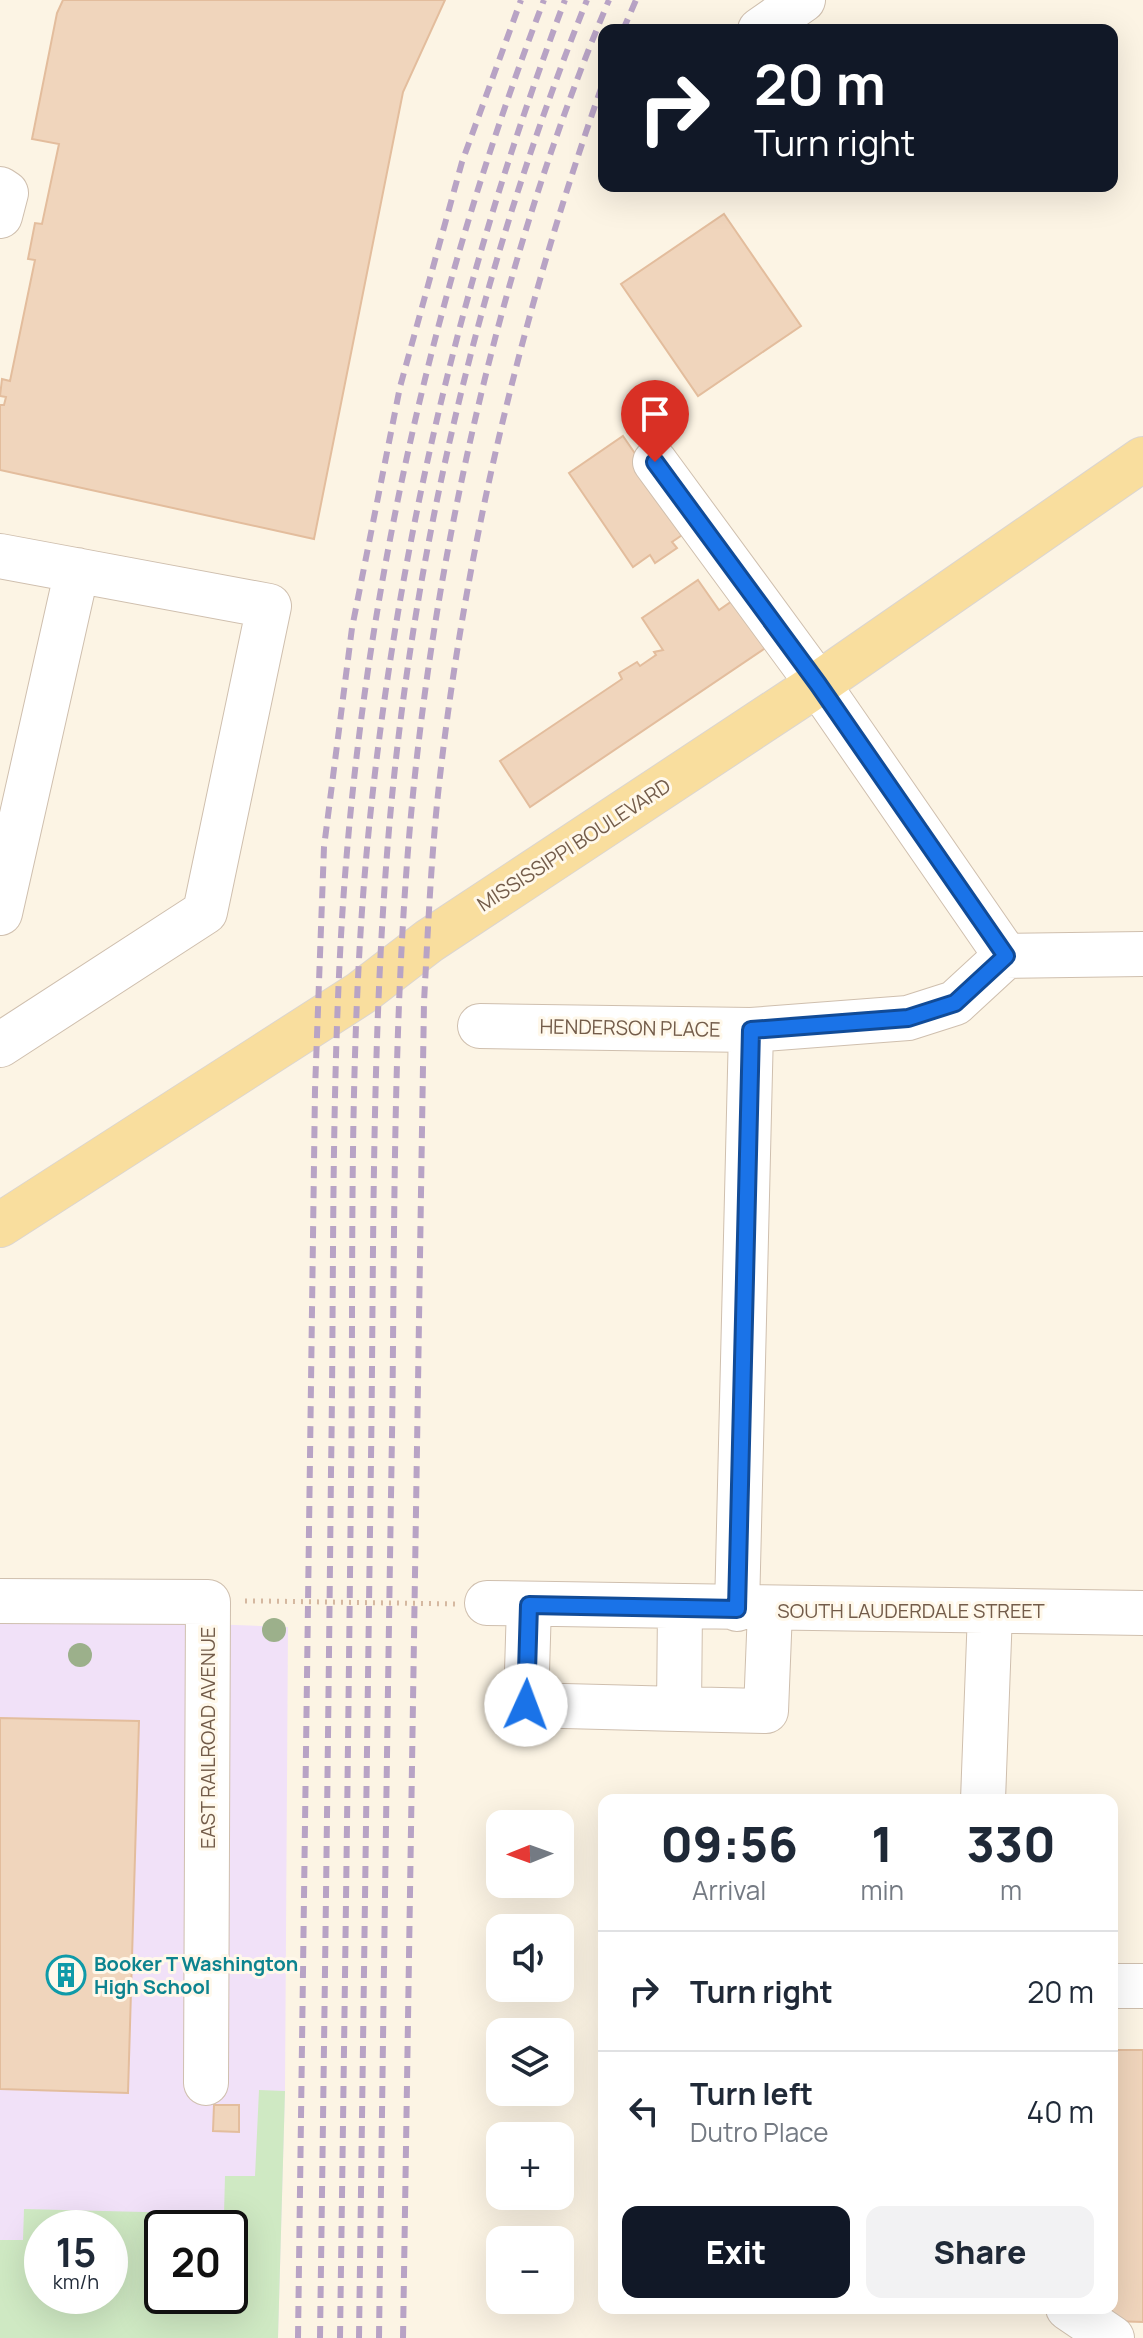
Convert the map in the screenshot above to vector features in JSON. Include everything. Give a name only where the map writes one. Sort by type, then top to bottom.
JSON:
[{"type":"main road","name":"MISSISSIPPI BOULEVARD","points":[[0,1225],[361,993],[429,941],[818,684],[1143,459]]},
{"type":"street","points":[[769,24],[803,0]]},
{"type":"street","points":[[0,189],[6,193],[0,216]]},
{"type":"street","points":[[655,462],[818,684],[1006,956],[1143,954]]},
{"type":"street","points":[[0,556],[269,606],[205,912],[0,1045]]},
{"type":"street","points":[[0,913],[8,846],[77,570]]},
{"type":"street","name":"HENDERSON PLACE","points":[[480,1026],[751,1030],[908,1018],[955,1003],[1006,956]]},
{"type":"street","points":[[491,1604],[526,1705],[766,1711],[753,1609],[751,1030]]},
{"type":"street","name":"EAST RAILROAD AVENUE","points":[[0,1601],[208,1602],[206,2083]]},
{"type":"street","name":"SOUTH LAUDERDALE STREET","points":[[491,1604],[1143,1613]]},
{"type":"street","points":[[679,1709],[680,1608]]},
{"type":"street","points":[[983,1794],[990,1612]]},
{"type":"street","points":[[1118,1986],[1143,1986]]},
{"type":"street","points":[[1077,2314],[1112,2338]]},
{"type":"path","points":[[261,1601],[491,1604]]},
{"type":"shaded area","points":[[96,1620],[288,1627],[285,2091],[278,2338],[0,2338],[0,1621]]},
{"type":"green space","points":[[259,2090],[285,2091],[278,2338],[0,2338],[0,2240],[23,2240],[24,2209],[64,2210],[24,2210],[24,2314],[128,2314],[128,2212],[144,2212],[144,2314],[248,2314],[248,2210],[224,2210],[225,2176],[255,2176]]},
{"type":"building","points":[[63,0],[445,0],[403,92],[314,539],[0,470],[0,405],[4,405],[6,397],[0,396],[2,379],[10,381],[35,260],[28,259],[35,223],[42,224],[59,144],[32,139],[57,13]]},
{"type":"building","points":[[724,214],[801,326],[698,396],[621,284]]},
{"type":"building","points":[[623,436],[688,531],[672,542],[677,548],[655,563],[650,555],[633,567],[569,473]]},
{"type":"building","points":[[698,580],[719,610],[735,599],[767,647],[530,807],[500,761],[622,679],[619,673],[637,662],[640,666],[656,655],[654,652],[663,650],[642,618]]},
{"type":"building","name":"Booker T Washington High School","points":[[0,1718],[139,1721],[128,2093],[0,2089]]},
{"type":"building","points":[[1118,2050],[1143,2050],[1143,2322],[1112,2321],[1112,2314],[1118,2314]]},
{"type":"building","points":[[214,2105],[239,2105],[239,2132],[213,2131]]},
{"type":"railway","points":[[298,2338],[315,1090],[324,847],[352,628],[400,387],[462,162],[521,0]]},
{"type":"railway","points":[[320,2338],[334,1137],[341,936],[350,816],[364,697],[406,460],[466,228],[544,0]]},
{"type":"railway","points":[[340,2338],[353,1150],[358,984],[370,818],[399,609],[441,403],[496,200],[565,0]]},
{"type":"railway","points":[[359,2338],[374,1138],[379,978],[390,818],[401,714],[417,610],[459,402],[516,198],[587,0]]},
{"type":"railway","points":[[599,24],[609,0]]},
{"type":"railway","points":[[626,24],[636,0]]},
{"type":"railway","points":[[379,2338],[396,1114],[401,954],[413,794],[440,594],[482,390],[539,190],[598,28]]},
{"type":"railway","points":[[403,2338],[424,1002],[436,812],[465,605],[501,428],[548,253],[598,98]]},
{"type":"place","name":"Booker T Washington High School","points":[[66,1975]]},
{"type":"route","points":[[526,1705],[529,1605],[737,1609],[751,1030],[908,1018],[955,1003],[1006,956],[818,684],[655,462]]}]
